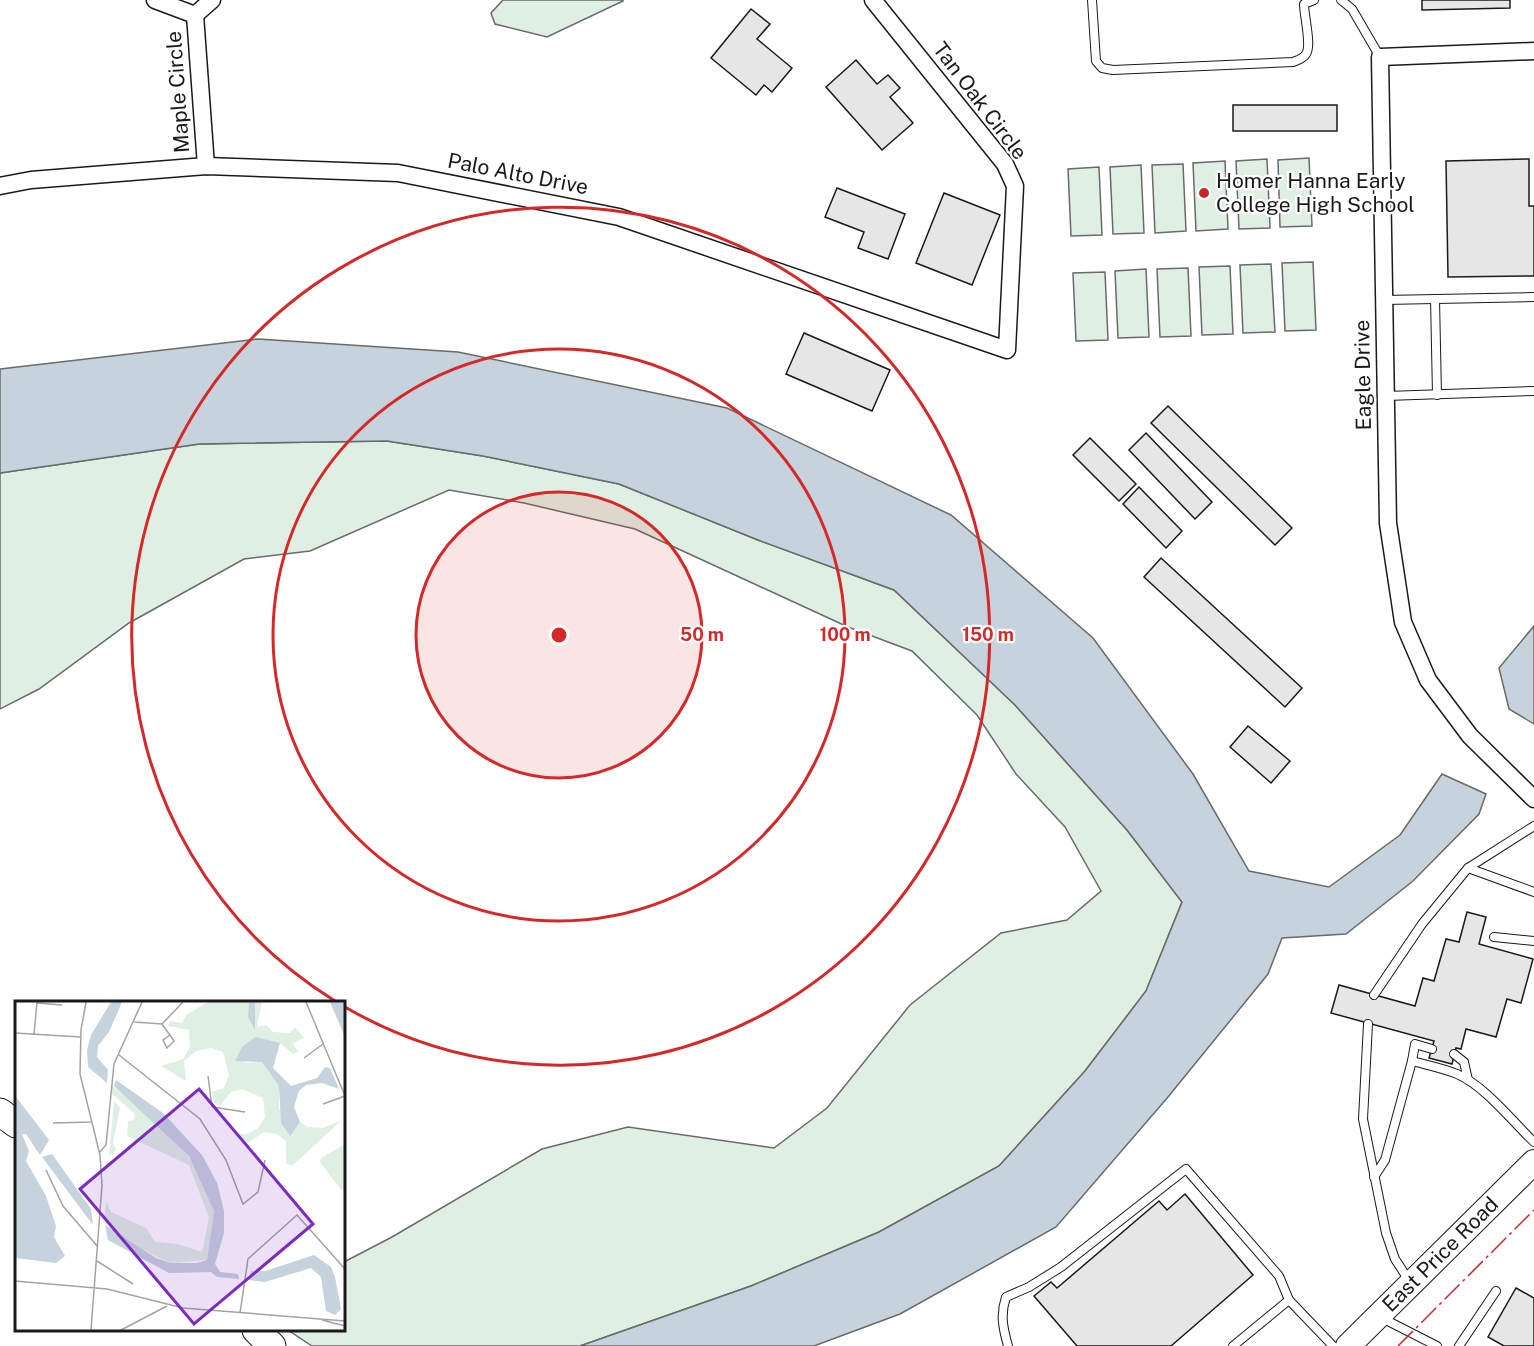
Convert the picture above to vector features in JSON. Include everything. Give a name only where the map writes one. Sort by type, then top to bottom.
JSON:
[{"type":"main road","points":[[0,1112],[15,1123]]},
{"type":"main road","name":"East Price Road","points":[[1348,1346],[1534,1162]]},
{"type":"main road","points":[[258,1331],[272,1346]]},
{"type":"street","points":[[155,0],[195,15],[212,0]]},
{"type":"street","name":"Tan Oak Circle","points":[[873,0],[1005,164],[1015,186],[1007,350]]},
{"type":"street","name":"Maple Circle","points":[[195,15],[206,166]]},
{"type":"street","points":[[1380,57],[1534,51]]},
{"type":"street","name":"Eagle Drive","points":[[1380,57],[1388,523],[1403,622],[1428,680],[1456,718],[1470,736],[1534,799]]},
{"type":"street","name":"Palo Alto Drive","points":[[0,186],[31,180],[206,166],[398,173],[620,217],[1007,350]]},
{"type":"lane","points":[[1092,0],[1096,61],[1102,68],[1113,70],[1293,62],[1301,59],[1307,53],[1304,4],[1314,0]]},
{"type":"lane","points":[[1341,0],[1352,9],[1380,57]]},
{"type":"lane","points":[[1352,9],[1356,0]]},
{"type":"lane","points":[[1384,300],[1534,297]]},
{"type":"lane","points":[[1435,299],[1437,394]]},
{"type":"lane","points":[[1386,396],[1534,391]]},
{"type":"lane","points":[[1374,995],[1422,924],[1468,868],[1534,826]]},
{"type":"lane","points":[[1468,868],[1534,892]]},
{"type":"lane","points":[[1494,937],[1534,941]]},
{"type":"lane","points":[[1368,1024],[1363,1119],[1386,1233],[1395,1259],[1412,1285]]},
{"type":"lane","points":[[1374,1177],[1385,1160],[1415,1044],[1432,1049]]},
{"type":"lane","points":[[1454,1054],[1464,1062],[1468,1080]]},
{"type":"lane","points":[[1412,1061],[1457,1074],[1468,1080],[1491,1099],[1534,1142]]},
{"type":"lane","points":[[1008,1346],[1001,1320],[1006,1297],[1029,1287],[1061,1267],[1186,1169],[1279,1276],[1289,1300],[1334,1346]]},
{"type":"lane","points":[[1460,1346],[1496,1291]]},
{"type":"lane","points":[[1233,1346],[1289,1300]]},
{"type":"lane","points":[[1379,1317],[1437,1346]]},
{"type":"green space","points":[[503,0],[623,1],[547,37],[495,24],[491,13]]},
{"type":"green space","points":[[1309,158],[1312,226],[1280,227],[1278,160]]},
{"type":"green space","points":[[1267,159],[1270,228],[1239,229],[1236,161]]},
{"type":"green space","points":[[1225,161],[1228,229],[1196,231],[1193,163]]},
{"type":"green space","points":[[1183,164],[1186,231],[1155,233],[1152,165]]},
{"type":"green space","points":[[1141,165],[1144,233],[1113,234],[1110,167]]},
{"type":"green space","points":[[1099,167],[1102,235],[1071,236],[1068,169]]},
{"type":"green space","points":[[1313,262],[1316,330],[1285,331],[1282,263]]},
{"type":"green space","points":[[1271,264],[1275,332],[1243,333],[1240,265]]},
{"type":"green space","points":[[1230,266],[1233,334],[1202,335],[1199,267]]},
{"type":"green space","points":[[1188,268],[1191,336],[1160,337],[1157,269]]},
{"type":"green space","points":[[1146,269],[1149,337],[1118,338],[1115,271]]},
{"type":"green space","points":[[1105,272],[1108,340],[1076,341],[1073,273]]},
{"type":"green space","points":[[387,441],[483,456],[619,484],[758,540],[894,590],[1015,705],[1127,830],[1182,902],[1146,991],[1085,1071],[999,1166],[879,1232],[751,1286],[580,1346],[312,1346],[290,1331],[345,1331],[345,1261],[392,1237],[542,1149],[628,1127],[774,1148],[827,1108],[910,1005],[1001,933],[1067,920],[1101,891],[1065,827],[1016,774],[977,715],[912,651],[848,627],[635,529],[524,503],[449,490],[310,551],[244,559],[129,623],[39,689],[0,709],[0,473],[199,444]]},
{"type":"shaded area","points":[[258,339],[458,352],[727,408],[951,515],[1093,638],[1193,774],[1249,871],[1329,887],[1400,835],[1442,774],[1486,794],[1479,814],[1413,881],[1346,934],[1282,938],[1268,974],[1168,1097],[1056,1227],[900,1314],[814,1346],[580,1346],[751,1286],[879,1232],[999,1166],[1085,1071],[1146,991],[1182,902],[1127,830],[1015,705],[894,590],[758,540],[619,484],[483,456],[387,441],[199,444],[0,473],[0,369]]},
{"type":"shaded area","points":[[1534,626],[1534,724],[1509,709],[1499,668]]},
{"type":"building","points":[[1422,0],[1510,0],[1510,8],[1422,10]]},
{"type":"building","points":[[751,9],[770,24],[757,39],[792,68],[772,92],[764,85],[756,95],[711,58]]},
{"type":"building","points":[[856,60],[877,84],[888,75],[900,88],[890,97],[913,123],[882,150],[826,87]]},
{"type":"building","points":[[1233,105],[1337,105],[1337,131],[1233,131]]},
{"type":"building","points":[[1529,159],[1529,206],[1534,206],[1534,276],[1448,277],[1446,161]]},
{"type":"building","points":[[837,188],[905,214],[888,259],[858,248],[864,232],[825,217]]},
{"type":"building","points":[[944,193],[1000,215],[972,285],[916,263]]},
{"type":"building","points":[[804,333],[890,370],[872,411],[786,374]]},
{"type":"building","points":[[1168,406],[1292,528],[1275,545],[1151,423]]},
{"type":"building","points":[[1146,433],[1212,502],[1195,519],[1129,450]]},
{"type":"building","points":[[1090,438],[1136,484],[1119,501],[1073,455]]},
{"type":"building","points":[[1139,487],[1182,531],[1166,548],[1123,504]]},
{"type":"building","points":[[1161,558],[1302,688],[1285,707],[1144,577]]},
{"type":"building","points":[[1248,726],[1290,761],[1271,783],[1230,747]]},
{"type":"building","points":[[1467,912],[1486,917],[1479,944],[1533,959],[1521,1003],[1507,999],[1496,1037],[1466,1029],[1461,1049],[1456,1048],[1452,1064],[1429,1058],[1434,1041],[1331,1013],[1339,985],[1415,1006],[1423,978],[1434,981],[1446,939],[1459,942]]},
{"type":"building","points":[[1185,1194],[1253,1275],[1171,1346],[1077,1346],[1034,1296],[1051,1282],[1057,1288],[1159,1201],[1167,1210]]},
{"type":"building","points":[[1516,1288],[1534,1298],[1534,1346],[1504,1346],[1488,1337]]},
{"type":"power","points":[[1398,1346],[1534,1210]]},
{"type":"place","name":"Homer Hanna Early College High School","points":[[1204,193]]}]
